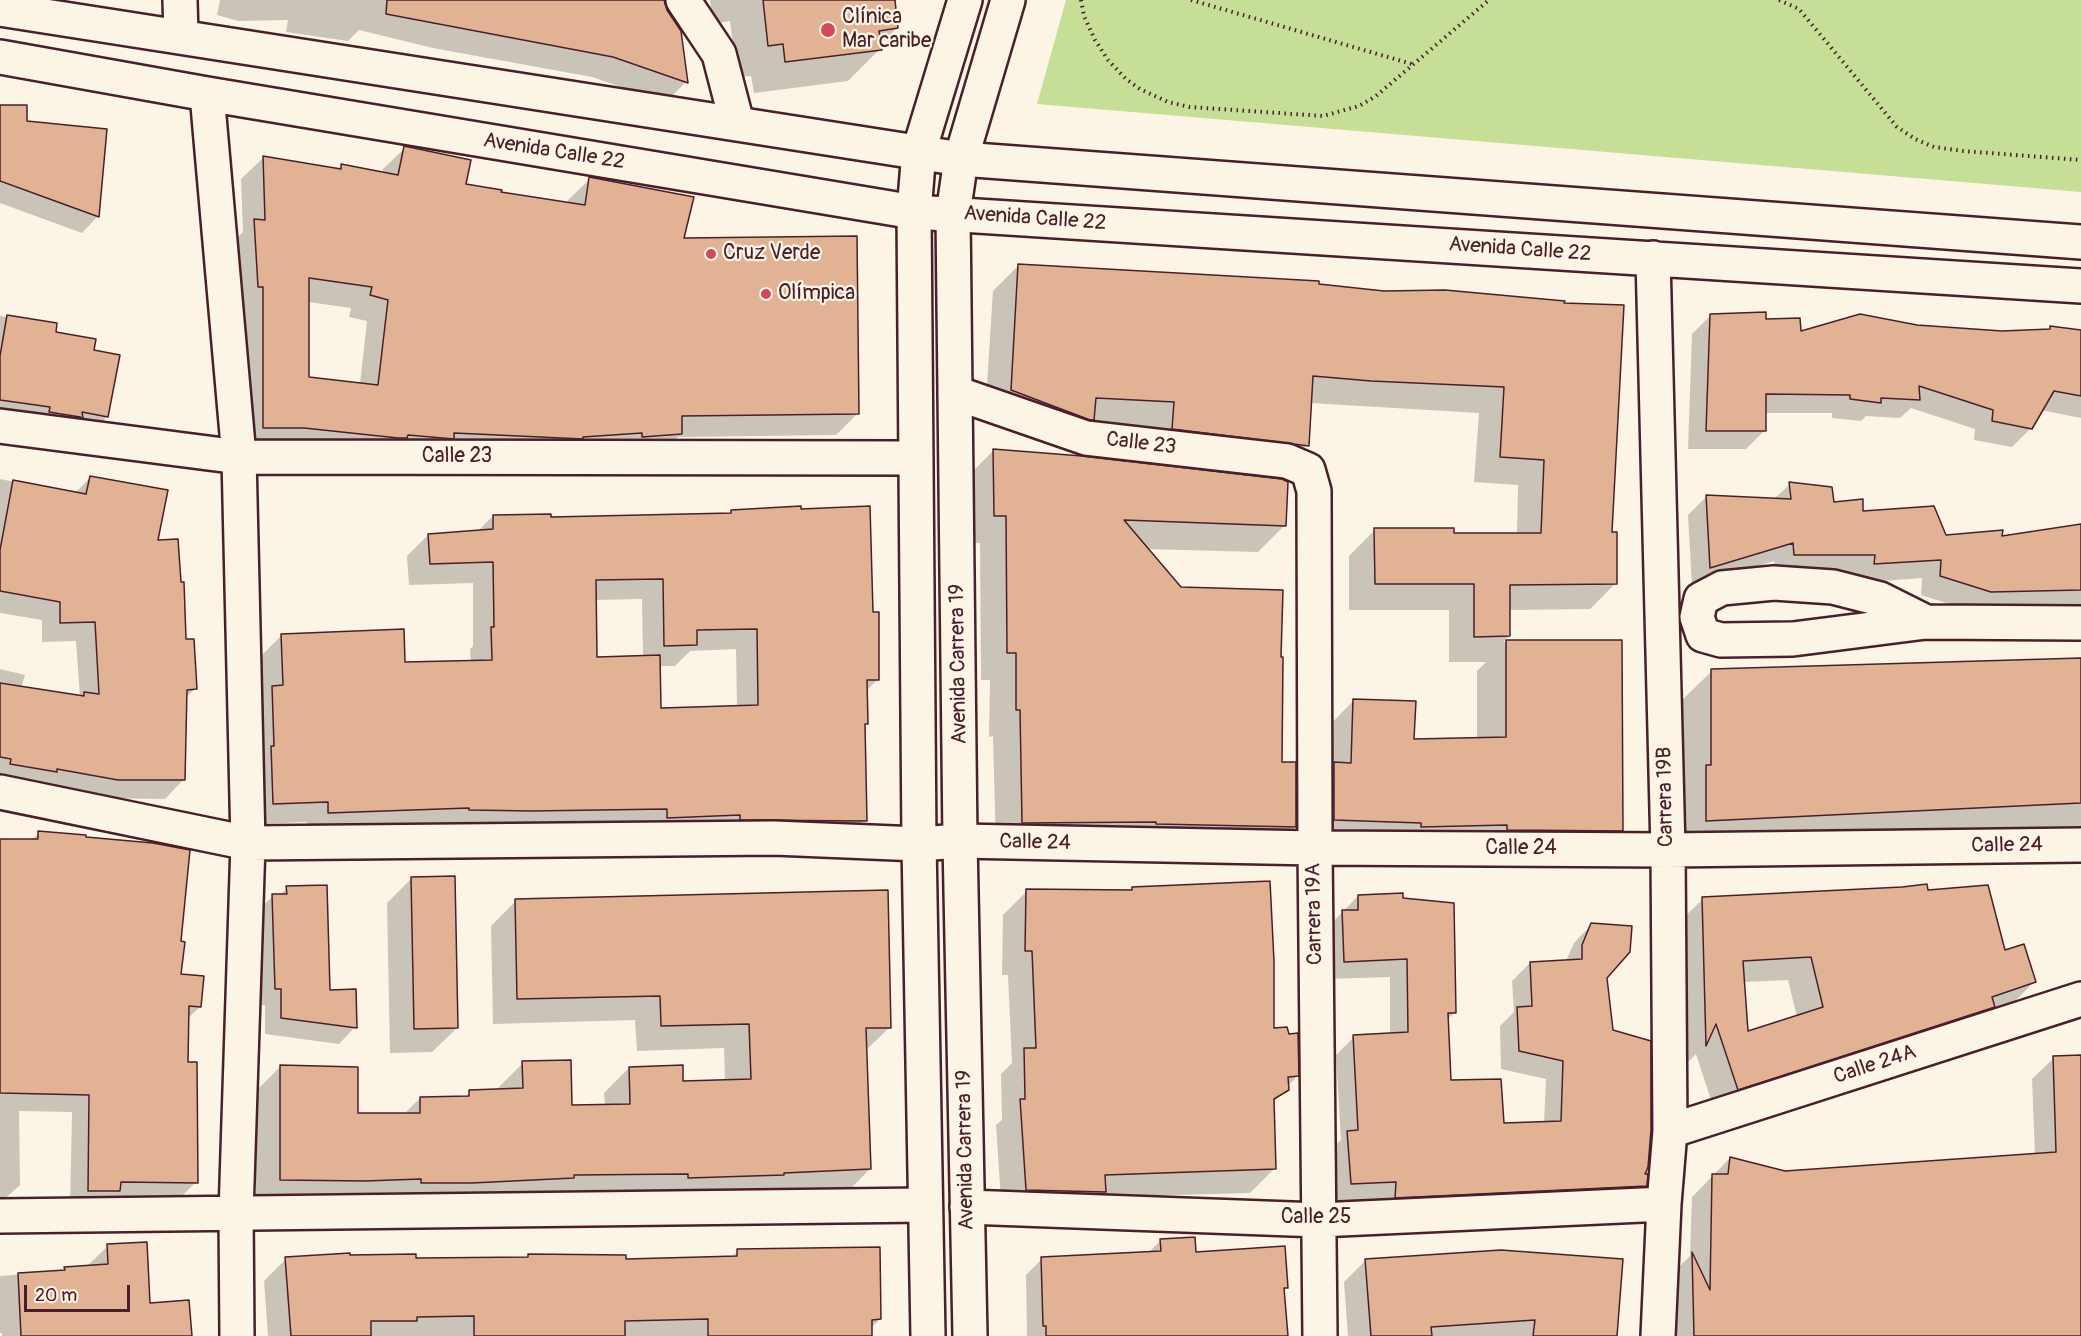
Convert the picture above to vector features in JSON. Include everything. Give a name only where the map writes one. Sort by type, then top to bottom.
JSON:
[{"type":"street","points":[[180,0],[181,36]]},
{"type":"street","points":[[683,0],[719,54],[737,123]]},
{"type":"street","name":"Avenida Carrera 19","points":[[928,1336],[919,844],[914,212],[919,151],[965,0]]},
{"type":"street","name":"Avenida Carrera 19","points":[[970,1336],[960,841],[953,214],[961,159],[1008,0]]},
{"type":"street","points":[[0,9],[961,159],[2081,242]]},
{"type":"street","name":"Avenida Calle 22","points":[[0,57],[207,94],[914,212],[2081,285]]},
{"type":"street","points":[[207,94],[239,457],[248,843],[236,1213],[237,1336]]},
{"type":"street","name":"Carrera 19B","points":[[1653,258],[1668,850],[1670,1131],[1658,1336]]},
{"type":"street","name":"Calle 23","points":[[956,393],[1086,438],[1287,461],[1308,470],[1314,491]]},
{"type":"street","name":"Calle 23","points":[[0,426],[239,457],[915,458]]},
{"type":"street","name":"Carrera 19A","points":[[1314,491],[1320,1336]]},
{"type":"street","points":[[1926,622],[1880,599],[1833,587],[1774,583],[1722,588],[1701,599],[1698,617],[1703,635],[1721,640],[1793,639],[1926,622],[2081,623]]},
{"type":"street","name":"Calle 24","points":[[0,792],[248,843],[774,838],[919,844],[960,841],[1315,848],[1668,850],[2081,845]]},
{"type":"street","name":"Calle 24A","points":[[1670,1131],[2081,999]]},
{"type":"street","name":"Calle 25","points":[[967,1207],[1319,1220],[1664,1204]]},
{"type":"street","points":[[0,1216],[925,1205]]},
{"type":"path","points":[[1081,0],[1084,16],[1095,40],[1108,60],[1126,79],[1140,89],[1168,102],[1190,107],[1323,116],[1359,106],[1376,96],[1488,0]]},
{"type":"path","points":[[1191,0],[1413,64]]},
{"type":"path","points":[[1779,0],[1799,9],[1897,127],[1915,139],[1935,147],[1963,151],[2081,160]]},
{"type":"green space","points":[[1066,0],[2081,0],[2081,192],[1037,104]]},
{"type":"building","points":[[387,0],[664,0],[667,10],[681,31],[688,83],[613,57],[386,14]]},
{"type":"building","name":"Clínica Mar caribe","points":[[763,0],[895,0],[898,28],[879,31],[882,50],[785,62],[783,44],[768,46]]},
{"type":"building","points":[[0,105],[27,105],[27,121],[107,129],[99,217],[0,181]]},
{"type":"building","points":[[404,146],[471,160],[466,184],[502,190],[501,192],[585,205],[589,177],[694,197],[684,238],[857,236],[859,414],[682,416],[682,434],[642,437],[642,433],[583,437],[583,439],[454,433],[454,439],[408,435],[407,438],[398,438],[304,428],[263,428],[263,287],[258,287],[254,219],[265,220],[263,156],[341,169],[341,164],[398,175]],"holes":[[[309,278],[372,287],[370,295],[388,300],[378,385],[309,377]]]},
{"type":"building","points":[[1018,264],[1319,281],[1319,284],[1384,291],[1445,290],[1565,301],[1564,303],[1624,305],[1612,532],[1617,532],[1617,584],[1510,585],[1510,636],[1474,637],[1474,584],[1375,584],[1374,528],[1454,528],[1454,533],[1541,533],[1544,460],[1500,457],[1504,387],[1313,376],[1309,446],[1172,429],[1174,402],[1096,398],[1094,420],[1090,420],[1011,390]]},
{"type":"building","points":[[1766,312],[1766,319],[1800,318],[1801,331],[1860,314],[1917,325],[2002,331],[2050,329],[2050,326],[2081,330],[2081,396],[2054,391],[2032,429],[1992,421],[1993,410],[1919,386],[1920,400],[1881,398],[1881,403],[1850,399],[1850,395],[1766,394],[1766,431],[1706,431],[1710,314]]},
{"type":"building","points":[[7,315],[57,323],[56,332],[96,339],[94,350],[120,355],[108,417],[82,412],[83,418],[49,412],[50,407],[0,400],[0,356]]},
{"type":"building","points":[[993,449],[1082,456],[1282,479],[1288,482],[1286,526],[1124,520],[1181,587],[1283,590],[1282,762],[1296,762],[1296,827],[1156,824],[1156,822],[1022,823],[1020,710],[1016,710],[1016,653],[1007,653],[1006,516],[994,516]]},
{"type":"building","points":[[90,476],[168,490],[158,540],[178,539],[181,582],[184,582],[186,639],[194,639],[197,689],[187,690],[185,780],[118,780],[57,769],[57,772],[10,764],[11,759],[0,757],[0,683],[84,696],[84,692],[99,694],[95,622],[60,623],[60,602],[0,591],[0,550],[13,480],[86,494]]},
{"type":"building","points":[[1789,482],[1832,487],[1834,502],[1863,499],[1863,511],[1934,506],[1946,535],[2003,530],[2002,536],[2081,524],[2081,590],[1991,592],[1940,576],[1941,560],[1874,564],[1875,555],[1794,555],[1793,543],[1710,568],[1706,495],[1791,499]]},
{"type":"building","points":[[801,506],[801,509],[870,506],[873,612],[879,612],[879,680],[867,680],[868,724],[865,724],[867,821],[740,820],[740,815],[667,818],[667,809],[532,811],[469,810],[469,808],[328,813],[328,802],[273,804],[272,686],[283,685],[281,634],[404,629],[405,662],[492,660],[493,562],[430,564],[428,534],[493,529],[493,515],[551,514],[551,517],[731,513],[731,510]],"holes":[[[663,579],[664,646],[697,645],[697,630],[757,629],[758,705],[661,708],[660,655],[597,657],[596,580]]]},
{"type":"building","points":[[1506,640],[1622,640],[1623,831],[1507,830],[1507,825],[1421,827],[1421,823],[1334,820],[1334,762],[1351,763],[1353,699],[1416,701],[1414,739],[1506,737]]},
{"type":"building","points":[[2081,658],[2081,803],[1706,821],[1706,765],[1711,765],[1711,669]]},
{"type":"building","points":[[38,831],[153,843],[190,850],[181,941],[185,942],[181,974],[204,976],[201,1007],[189,1006],[188,1062],[197,1062],[198,1183],[121,1182],[120,1191],[88,1191],[89,1095],[0,1093],[0,839],[38,839]]},
{"type":"building","points":[[455,876],[458,1028],[414,1029],[411,877]]},
{"type":"building","points":[[1270,881],[1274,961],[1274,1028],[1287,1027],[1289,1034],[1298,1033],[1299,1076],[1288,1077],[1289,1090],[1274,1099],[1276,1169],[1105,1175],[1106,1192],[1026,1190],[1020,1099],[1025,1099],[1024,1048],[1036,1048],[1032,951],[1025,951],[1026,889],[1132,890],[1132,887]]},
{"type":"building","points":[[1927,884],[1928,890],[1988,885],[2005,950],[2024,944],[2036,982],[1992,997],[1995,1007],[1738,1090],[1716,1024],[1706,1046],[1702,897]],"holes":[[[1811,957],[1823,1007],[1748,1031],[1743,961]]]},
{"type":"building","points":[[327,885],[330,990],[356,989],[357,1028],[281,1018],[281,989],[275,989],[272,894],[287,894],[286,886]]},
{"type":"building","points":[[888,890],[891,1028],[866,1028],[871,1169],[688,1178],[688,1174],[574,1175],[574,1178],[472,1183],[421,1183],[421,1179],[280,1180],[280,1065],[358,1067],[358,1113],[420,1113],[420,1097],[469,1096],[469,1090],[523,1088],[522,1061],[571,1060],[572,1105],[630,1104],[629,1067],[683,1065],[683,1081],[751,1079],[749,1024],[661,1026],[660,996],[517,999],[515,899]]},
{"type":"building","points":[[1403,893],[1403,898],[1454,903],[1456,1013],[1448,1013],[1451,1080],[1501,1079],[1504,1123],[1561,1121],[1563,1061],[1519,1051],[1517,1007],[1532,1006],[1530,962],[1582,959],[1582,945],[1591,923],[1632,926],[1630,952],[1607,978],[1613,1030],[1651,1041],[1651,1130],[1648,1167],[1645,1174],[1648,1174],[1647,1186],[1395,1198],[1396,1182],[1351,1184],[1347,1131],[1358,1130],[1353,1035],[1408,1032],[1407,959],[1344,962],[1342,910],[1358,910],[1358,895]]},
{"type":"building","points":[[2081,1055],[2081,1336],[1694,1336],[1692,1252],[1710,1290],[1712,1174],[1728,1174],[1730,1157],[1785,1171],[2056,1152],[2053,1056]]},
{"type":"building","points":[[1195,1237],[1196,1252],[1285,1246],[1288,1288],[1284,1288],[1288,1336],[1046,1336],[1046,1326],[1043,1326],[1041,1257],[1161,1251],[1160,1239]]},
{"type":"building","points":[[147,1242],[150,1303],[189,1300],[192,1336],[21,1336],[18,1273],[108,1264],[107,1244]]},
{"type":"building","points":[[880,1247],[881,1319],[872,1320],[872,1336],[708,1336],[708,1319],[625,1321],[625,1336],[474,1336],[474,1316],[417,1317],[417,1321],[371,1321],[371,1336],[291,1336],[285,1257],[350,1253],[350,1255],[416,1254],[416,1258],[528,1257],[528,1254],[626,1255],[626,1259],[737,1256],[737,1249]]},
{"type":"building","points":[[1501,1250],[1623,1259],[1617,1336],[1533,1336],[1535,1320],[1431,1327],[1432,1336],[1371,1336],[1365,1259]]},
{"type":"place","name":"Clínica Mar caribe","points":[[828,30]]},
{"type":"place","name":"Cruz Verde","points":[[711,254]]},
{"type":"place","name":"Olímpica","points":[[766,294]]}]
